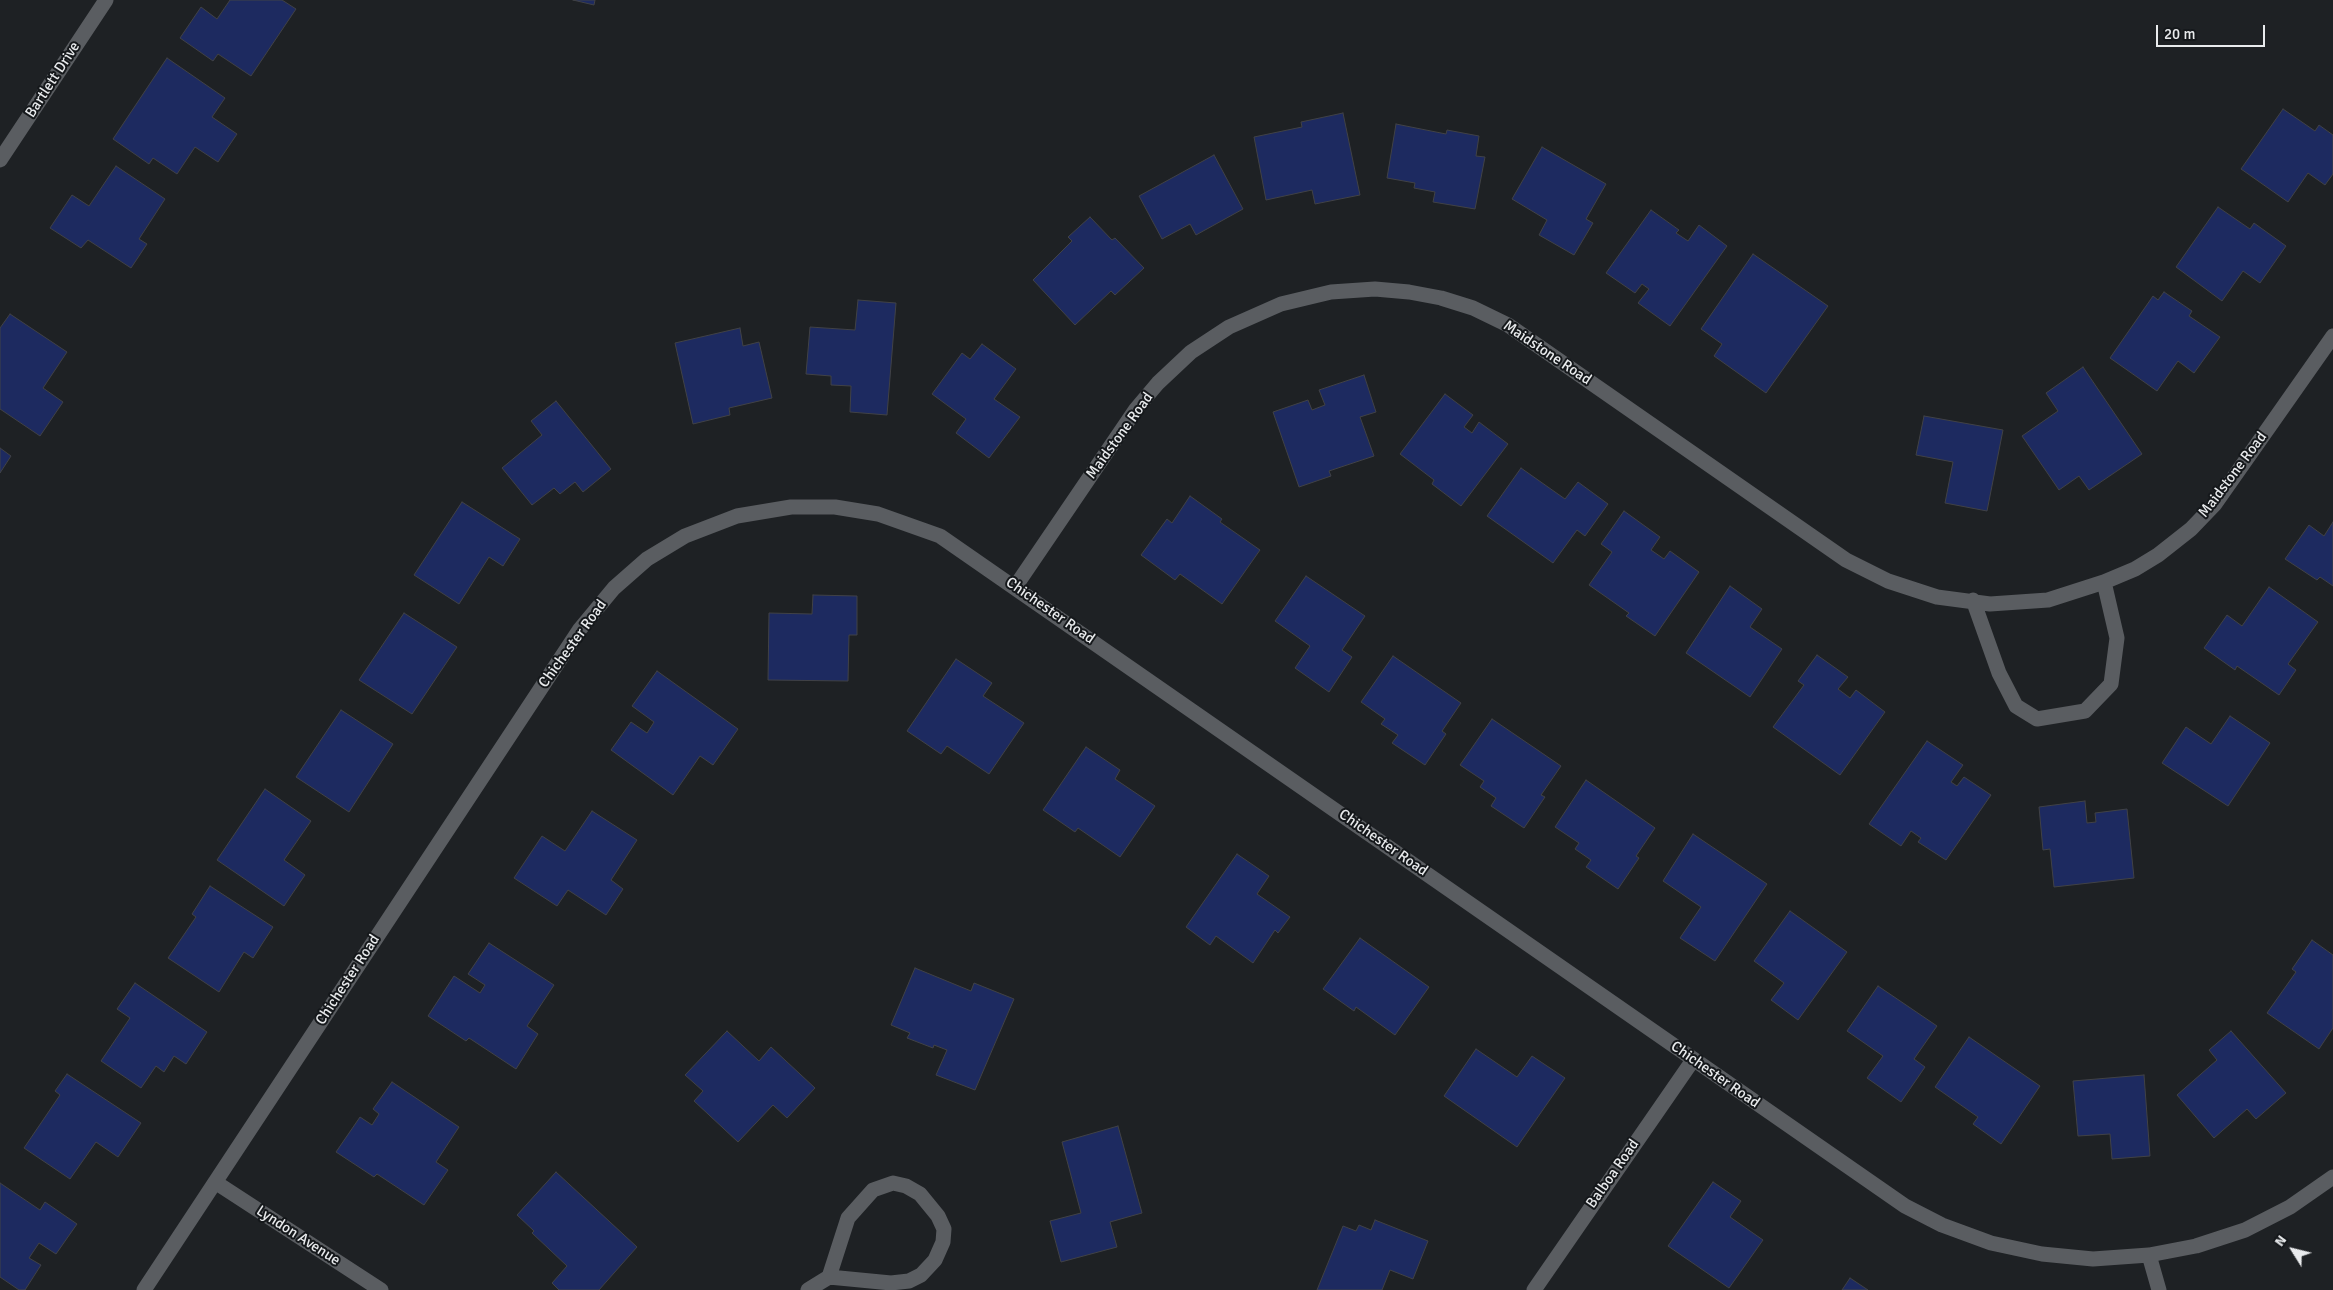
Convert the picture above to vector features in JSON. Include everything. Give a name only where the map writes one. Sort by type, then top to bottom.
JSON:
[{"type":"street","name":"Bartlett Drive","points":[[0,160],[106,0]]},
{"type":"street","name":"Maidstone Road","points":[[1015,587],[1136,409],[1158,383],[1191,352],[1229,327],[1281,304],[1331,292],[1375,289],[1408,292],[1441,298],[1473,308],[1508,325],[1846,560],[1888,581],[1937,597],[1973,600],[1990,604],[2048,600],[2104,582],[2135,569],[2158,555],[2191,529],[2215,504],[2333,336]]},
{"type":"street","name":"Chichester Road","points":[[144,1290],[580,630],[614,588],[647,559],[685,536],[737,516],[791,507],[835,507],[878,514],[940,536],[1905,1206],[1942,1225],[1991,1244],[2042,1254],[2093,1259],[2149,1255],[2196,1246],[2245,1230],[2290,1207],[2333,1177]]},
{"type":"street","points":[[1973,600],[2007,690],[2016,706],[2037,719],[2084,711],[2110,684],[2117,638],[2104,582]]},
{"type":"street","name":"Balboa Road","points":[[1534,1290],[1693,1060]]},
{"type":"street","name":"Lyndon Avenue","points":[[215,1182],[381,1290]]},
{"type":"street","points":[[808,1290],[829,1277],[891,1283],[909,1281],[921,1275],[935,1260],[943,1242],[944,1229],[938,1216],[920,1194],[906,1186],[893,1183],[873,1190],[848,1218],[829,1277]]},
{"type":"street","points":[[2149,1255],[2159,1290]]},
{"type":"building","points":[[230,0],[282,0],[296,9],[251,76],[218,54],[213,61],[180,38],[201,7],[217,19]]},
{"type":"building","points":[[573,0],[595,0],[594,5]]},
{"type":"building","points":[[167,58],[225,98],[212,117],[237,134],[218,162],[195,147],[177,174],[153,158],[149,164],[113,139]]},
{"type":"building","points":[[2283,109],[2315,131],[2319,125],[2333,135],[2333,174],[2325,185],[2308,173],[2288,202],[2241,169]]},
{"type":"building","points":[[1343,113],[1360,195],[1315,204],[1312,190],[1266,200],[1254,137],[1302,127],[1301,122]]},
{"type":"building","points":[[1396,124],[1446,134],[1447,130],[1479,136],[1476,156],[1485,157],[1475,209],[1433,202],[1435,192],[1414,188],[1415,183],[1387,178]]},
{"type":"building","points":[[1542,147],[1606,184],[1586,219],[1593,223],[1574,255],[1539,235],[1547,220],[1512,199]]},
{"type":"building","points":[[1214,155],[1243,209],[1196,235],[1190,224],[1162,239],[1139,196]]},
{"type":"building","points":[[116,166],[165,199],[139,239],[147,244],[131,268],[88,240],[81,248],[50,228],[72,195],[89,206]]},
{"type":"building","points":[[2218,207],[2250,229],[2254,223],[2286,246],[2260,283],[2243,271],[2222,301],[2176,267]]},
{"type":"building","points":[[1651,210],[1679,230],[1676,233],[1688,241],[1699,225],[1727,246],[1670,326],[1638,303],[1649,289],[1642,284],[1635,293],[1606,273]]},
{"type":"building","points":[[1090,217],[1112,240],[1115,238],[1144,268],[1115,295],[1111,291],[1075,325],[1033,280],[1072,241],[1068,237]]},
{"type":"building","points":[[1753,254],[1828,306],[1766,393],[1714,356],[1722,344],[1701,329]]},
{"type":"building","points":[[2164,292],[2192,311],[2189,316],[2220,337],[2194,373],[2178,361],[2157,391],[2110,358],[2153,296],[2158,300]]},
{"type":"building","points":[[858,300],[896,303],[887,415],[850,412],[851,386],[831,385],[831,376],[806,374],[810,327],[855,330]]},
{"type":"building","points":[[10,314],[67,352],[43,388],[63,402],[40,436],[0,409],[0,328]]},
{"type":"building","points":[[740,328],[743,346],[759,342],[772,398],[729,408],[730,415],[693,424],[675,343]]},
{"type":"building","points":[[982,344],[1016,369],[994,399],[1020,417],[989,458],[956,433],[966,419],[932,394],[962,353],[970,359]]},
{"type":"building","points":[[2083,367],[2142,454],[2089,490],[2079,476],[2059,490],[2022,436],[2058,411],[2046,393]]},
{"type":"building","points":[[1364,375],[1376,412],[1360,417],[1374,456],[1329,471],[1331,476],[1299,487],[1273,412],[1308,400],[1312,410],[1325,405],[1319,390]]},
{"type":"building","points":[[1445,394],[1473,415],[1464,427],[1472,433],[1479,422],[1508,444],[1461,506],[1432,484],[1434,480],[1400,454]]},
{"type":"building","points":[[556,401],[611,469],[583,492],[575,482],[560,494],[554,488],[532,505],[502,468],[542,435],[531,421]]},
{"type":"building","points":[[1924,416],[2003,430],[1987,511],[1945,503],[1953,462],[1916,455]]},
{"type":"building","points":[[0,448],[11,456],[0,473]]},
{"type":"building","points":[[1521,468],[1565,499],[1578,482],[1608,504],[1585,536],[1577,530],[1553,563],[1487,516]]},
{"type":"building","points":[[1190,496],[1222,519],[1220,522],[1260,550],[1222,604],[1180,574],[1175,580],[1141,555],[1167,519],[1172,523]]},
{"type":"building","points":[[462,502],[520,539],[503,566],[489,557],[459,604],[414,575]]},
{"type":"building","points":[[1624,511],[1660,537],[1651,550],[1664,559],[1670,551],[1699,572],[1655,636],[1626,616],[1629,613],[1589,585],[1612,552],[1601,544]]},
{"type":"building","points":[[2333,522],[2333,586],[2320,577],[2317,580],[2285,559],[2309,525],[2324,536]]},
{"type":"building","points":[[1306,576],[1365,616],[1342,650],[1352,657],[1329,692],[1295,668],[1310,646],[1275,621]]},
{"type":"building","points":[[1730,586],[1762,609],[1750,627],[1782,649],[1750,697],[1686,653]]},
{"type":"building","points":[[2269,587],[2318,622],[2288,664],[2296,670],[2279,695],[2237,666],[2235,670],[2204,648],[2227,615],[2242,626]]},
{"type":"building","points":[[813,595],[857,596],[857,635],[849,635],[848,681],[768,680],[769,613],[812,614]]},
{"type":"building","points":[[404,613],[457,647],[412,714],[359,680]]},
{"type":"building","points":[[1817,655],[1848,677],[1838,689],[1850,698],[1856,690],[1885,712],[1840,775],[1773,727],[1804,685],[1798,681]]},
{"type":"building","points":[[1393,656],[1461,703],[1442,731],[1446,734],[1425,765],[1392,743],[1398,735],[1381,724],[1385,719],[1361,702]]},
{"type":"building","points":[[956,659],[992,683],[983,696],[1024,723],[989,774],[947,746],[941,754],[907,731]]},
{"type":"building","points":[[657,671],[738,729],[713,765],[700,756],[673,795],[611,750],[631,722],[647,733],[654,722],[632,706]]},
{"type":"building","points":[[341,710],[393,744],[349,812],[296,777]]},
{"type":"building","points":[[2230,716],[2270,743],[2228,806],[2162,763],[2186,727],[2211,744]]},
{"type":"building","points":[[1492,719],[1561,766],[1541,795],[1545,797],[1524,828],[1491,806],[1496,798],[1480,787],[1484,781],[1460,765]]},
{"type":"building","points":[[1927,741],[1963,765],[1951,782],[1957,786],[1964,777],[1991,795],[1946,860],[1918,842],[1921,838],[1911,831],[1901,846],[1869,824]]},
{"type":"building","points":[[1086,747],[1120,770],[1115,779],[1155,806],[1120,857],[1078,828],[1075,832],[1043,810]]},
{"type":"building","points":[[1586,780],[1655,828],[1636,856],[1639,858],[1618,889],[1586,867],[1591,860],[1575,849],[1579,843],[1555,827]]},
{"type":"building","points":[[265,789],[311,821],[284,860],[305,875],[284,906],[217,860]]},
{"type":"building","points":[[2085,801],[2087,823],[2096,822],[2095,813],[2127,809],[2134,878],[2054,887],[2050,849],[2043,850],[2039,807]]},
{"type":"building","points":[[592,811],[637,840],[611,880],[623,889],[606,915],[568,890],[557,906],[514,878],[542,836],[565,851]]},
{"type":"building","points":[[1693,834],[1767,884],[1715,961],[1680,938],[1701,907],[1663,881]]},
{"type":"building","points":[[1237,854],[1269,876],[1257,894],[1290,917],[1278,933],[1275,930],[1253,963],[1216,936],[1210,945],[1186,927]]},
{"type":"building","points":[[210,886],[273,927],[253,958],[244,952],[219,992],[168,958],[196,917],[192,914]]},
{"type":"building","points":[[1790,911],[1847,952],[1798,1020],[1771,1000],[1784,983],[1754,961]]},
{"type":"building","points":[[1360,938],[1429,987],[1395,1035],[1356,1007],[1354,1011],[1323,989]]},
{"type":"building","points":[[2312,940],[2333,955],[2333,1028],[2319,1049],[2267,1013],[2296,972],[2292,969]]},
{"type":"building","points":[[489,943],[554,985],[527,1026],[538,1034],[516,1069],[469,1038],[466,1041],[428,1016],[454,976],[480,993],[485,985],[468,974]]},
{"type":"building","points":[[915,968],[971,991],[974,983],[1014,999],[975,1090],[936,1075],[947,1050],[934,1045],[933,1048],[907,1038],[910,1033],[891,1025]]},
{"type":"building","points":[[135,983],[207,1032],[186,1064],[174,1056],[164,1072],[156,1066],[141,1088],[101,1061],[130,1018],[117,1009]]},
{"type":"building","points":[[1878,986],[1937,1026],[1914,1059],[1925,1067],[1901,1102],[1867,1078],[1883,1056],[1847,1031]]},
{"type":"building","points":[[727,1031],[759,1061],[771,1047],[815,1088],[787,1118],[773,1105],[738,1142],[694,1101],[703,1091],[685,1075]]},
{"type":"building","points":[[2231,1031],[2286,1093],[2256,1119],[2247,1109],[2214,1138],[2177,1095],[2217,1060],[2209,1050]]},
{"type":"building","points":[[1969,1037],[2040,1086],[2001,1144],[1973,1124],[1978,1117],[1935,1087]]},
{"type":"building","points":[[1476,1049],[1517,1077],[1532,1056],[1565,1078],[1517,1147],[1444,1096]]},
{"type":"building","points":[[67,1074],[141,1123],[118,1157],[96,1142],[70,1179],[24,1148],[60,1095],[55,1091]]},
{"type":"building","points":[[2144,1075],[2150,1156],[2112,1159],[2110,1134],[2078,1136],[2073,1081]]},
{"type":"building","points":[[392,1082],[459,1127],[436,1162],[448,1170],[424,1205],[377,1174],[374,1177],[336,1152],[360,1117],[372,1125],[379,1114],[373,1109]]},
{"type":"building","points":[[1118,1126],[1142,1213],[1110,1222],[1117,1247],[1061,1262],[1050,1221],[1081,1213],[1062,1142]]},
{"type":"building","points":[[556,1172],[637,1247],[599,1290],[559,1290],[552,1283],[567,1266],[532,1233],[534,1231],[517,1215]]},
{"type":"building","points":[[1713,1182],[1741,1201],[1730,1217],[1763,1240],[1729,1288],[1668,1246]]},
{"type":"building","points":[[0,1183],[40,1210],[45,1202],[77,1224],[56,1254],[39,1243],[29,1258],[41,1265],[25,1290],[19,1290],[0,1277]]},
{"type":"building","points":[[1375,1220],[1428,1241],[1413,1279],[1390,1270],[1382,1290],[1317,1290],[1343,1226],[1356,1231],[1359,1225],[1371,1230]]},
{"type":"building","points":[[1850,1278],[1868,1290],[1842,1290]]}]
